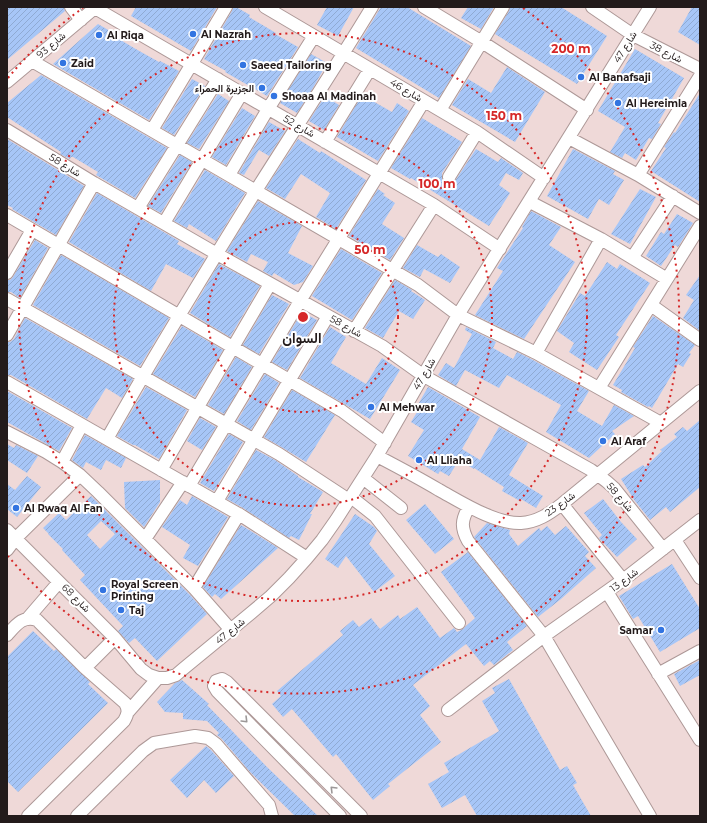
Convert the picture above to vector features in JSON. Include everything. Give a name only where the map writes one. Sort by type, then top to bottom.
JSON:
[{"type":"street","points":[[71,7],[81,20]]},
{"type":"street","name":"شارع 93","points":[[7,82],[95,7]]},
{"type":"street","name":"شارع 52","points":[[95,7],[434,205],[500,249]]},
{"type":"street","points":[[152,130],[226,7]]},
{"type":"street","name":"شارع 46","points":[[265,7],[477,132],[544,178]]},
{"type":"street","points":[[107,439],[142,376],[179,315],[344,54],[372,7]]},
{"type":"street","points":[[424,7],[482,42],[587,110]]},
{"type":"street","points":[[440,110],[503,7]]},
{"type":"street","name":"شارع 38","points":[[592,7],[633,35],[700,69]]},
{"type":"street","name":"شارع 47","points":[[158,678],[167,678],[176,675],[231,630],[271,596],[322,540],[377,456],[458,315],[530,202],[650,7]]},
{"type":"street","points":[[230,175],[268,108],[314,36]]},
{"type":"street","points":[[32,61],[393,270],[418,285],[458,315],[536,353],[660,423]]},
{"type":"street","points":[[325,142],[370,69]]},
{"type":"street","points":[[638,174],[700,76]]},
{"type":"street","points":[[138,208],[218,79]]},
{"type":"street","points":[[164,223],[242,93]]},
{"type":"street","points":[[145,539],[186,484],[226,424],[424,101]]},
{"type":"street","name":"شارع 58","points":[[7,130],[94,183],[217,254],[382,346],[424,376],[584,466],[614,488],[663,549]]},
{"type":"street","points":[[449,177],[477,132]]},
{"type":"street","points":[[569,138],[638,174],[700,213]]},
{"type":"street","points":[[7,335],[94,183]]},
{"type":"street","points":[[632,258],[673,196]]},
{"type":"street","points":[[530,202],[601,239],[667,279]]},
{"type":"street","points":[[354,331],[434,205]]},
{"type":"street","points":[[7,215],[342,411],[385,442]]},
{"type":"street","points":[[599,388],[700,226]]},
{"type":"street","points":[[7,273],[32,230]]},
{"type":"street","points":[[536,353],[601,239]]},
{"type":"street","points":[[161,470],[270,284]]},
{"type":"street","points":[[7,299],[279,454],[375,516],[459,623]]},
{"type":"street","points":[[651,305],[700,340]]},
{"type":"street","points":[[217,501],[328,316]]},
{"type":"street","points":[[7,382],[217,501],[307,558]]},
{"type":"street","name":"شارع 23","points":[[377,456],[469,507],[500,520],[520,523],[530,522],[549,514],[562,504],[700,391]]},
{"type":"street","points":[[62,462],[82,425]]},
{"type":"street","points":[[7,432],[46,452],[80,475],[194,588],[231,630]]},
{"type":"street","points":[[7,550],[11,534],[80,475]]},
{"type":"street","points":[[363,478],[401,508]]},
{"type":"street","points":[[562,504],[623,580]]},
{"type":"street","points":[[469,507],[463,520],[462,528],[464,535],[544,636],[650,816]]},
{"type":"street","points":[[194,588],[239,514]]},
{"type":"street","name":"شارع 13","points":[[448,710],[544,636],[608,592],[700,520]]},
{"type":"street","name":"شارع 68","points":[[11,534],[115,638],[141,669],[149,675],[158,678]]},
{"type":"street","points":[[674,540],[700,578]]},
{"type":"street","points":[[7,635],[20,622],[28,618],[60,582]]},
{"type":"street","points":[[608,592],[700,740]]},
{"type":"street","points":[[28,618],[37,620],[85,668],[125,703],[128,712]]},
{"type":"street","points":[[85,668],[115,638]]},
{"type":"street","points":[[658,674],[700,651]]},
{"type":"street","points":[[28,816],[124,721],[128,712],[158,678]]},
{"type":"street","points":[[340,816],[215,689],[216,681],[222,679],[224,680],[361,816]]},
{"type":"street","points":[[227,702],[236,692]]},
{"type":"street","points":[[77,816],[143,751],[154,743],[195,736],[208,738],[216,744],[269,805],[272,816]]},
{"type":"building","points":[[7,7],[64,7],[65,11],[7,60]]},
{"type":"building","points":[[136,7],[217,7],[191,51],[131,16]]},
{"type":"building","points":[[233,7],[236,7],[250,15],[249,17],[298,47],[267,96],[204,59]]},
{"type":"building","points":[[327,7],[354,7],[338,36],[317,25]]},
{"type":"building","points":[[381,7],[407,7],[471,46],[439,98],[356,48]]},
{"type":"building","points":[[468,7],[494,7],[481,29],[461,18]]},
{"type":"building","points":[[510,7],[561,7],[607,36],[577,84],[495,34]]},
{"type":"building","points":[[692,7],[700,7],[700,45],[678,32]]},
{"type":"building","points":[[98,24],[110,31],[109,33],[134,48],[179,71],[149,120],[53,64]]},
{"type":"building","points":[[635,49],[684,78],[658,123],[661,124],[652,139],[649,138],[636,160],[625,153],[622,158],[610,152],[625,127],[598,111]]},
{"type":"building","points":[[311,54],[327,63],[297,113],[280,103]]},
{"type":"building","points":[[507,67],[545,92],[515,142],[452,105],[468,79],[491,93]]},
{"type":"building","points":[[41,75],[167,148],[135,198],[96,175],[98,172],[73,157],[70,159],[60,154],[61,152],[7,117],[7,103]]},
{"type":"building","points":[[192,79],[205,86],[174,135],[162,128]]},
{"type":"building","points":[[700,93],[700,202],[651,171],[666,148],[664,147],[674,132],[675,133]]},
{"type":"building","points":[[218,94],[229,101],[199,149],[187,143]]},
{"type":"building","points":[[362,95],[392,112],[397,103],[409,111],[378,161],[337,137]]},
{"type":"building","points":[[325,96],[339,105],[324,130],[309,121]]},
{"type":"building","points":[[242,108],[255,116],[226,165],[212,157]]},
{"type":"building","points":[[422,118],[462,142],[442,173],[442,180],[445,184],[453,183],[455,181],[476,149],[498,162],[501,158],[523,173],[519,180],[506,173],[499,185],[510,193],[489,226],[411,178],[410,179],[391,168]]},
{"type":"building","points":[[269,122],[285,131],[269,156],[259,150],[244,175],[239,173]]},
{"type":"building","points":[[7,139],[84,186],[56,235],[7,205]]},
{"type":"building","points":[[298,139],[320,153],[321,151],[366,180],[336,229],[316,217],[330,193],[301,174],[285,199],[266,188]]},
{"type":"building","points":[[573,149],[615,171],[613,174],[624,180],[609,205],[599,199],[588,219],[547,196]]},
{"type":"building","points":[[180,155],[192,162],[161,213],[148,206]]},
{"type":"building","points":[[205,170],[245,193],[216,241],[189,224],[187,228],[174,221]]},
{"type":"building","points":[[378,189],[385,194],[383,195],[395,203],[382,224],[404,238],[390,260],[349,236]]},
{"type":"building","points":[[640,189],[656,197],[630,244],[611,234]]},
{"type":"building","points":[[97,193],[179,241],[177,244],[205,259],[193,278],[166,264],[151,291],[69,242]]},
{"type":"building","points":[[258,201],[302,226],[288,253],[313,266],[303,282],[294,285],[274,273],[272,276],[263,271],[268,262],[251,254],[247,262],[227,251]]},
{"type":"building","points":[[531,211],[561,227],[549,245],[575,262],[524,339],[475,315],[503,271],[497,268],[523,228],[522,227]]},
{"type":"building","points":[[677,214],[693,223],[678,247],[675,245],[661,266],[646,256],[661,232],[664,234]]},
{"type":"building","points":[[35,240],[48,248],[20,298],[11,292],[7,292],[7,280],[10,280],[13,277]]},
{"type":"building","points":[[417,245],[438,257],[441,254],[460,267],[450,283],[424,269],[420,277],[403,268]]},
{"type":"building","points":[[341,249],[382,273],[352,320],[312,296]]},
{"type":"building","points":[[61,255],[169,318],[140,366],[33,305]]},
{"type":"building","points":[[607,262],[617,269],[620,264],[650,283],[616,335],[619,337],[597,370],[569,352],[574,343],[557,331],[580,293],[585,296]]},
{"type":"building","points":[[219,264],[260,286],[230,337],[190,313]]},
{"type":"building","points":[[700,275],[700,331],[683,318],[694,300],[686,295]]},
{"type":"building","points":[[395,280],[425,300],[413,319],[399,311],[383,338],[365,328]]},
{"type":"building","points":[[272,295],[289,304],[259,354],[243,345]]},
{"type":"building","points":[[302,312],[317,320],[287,370],[272,362]]},
{"type":"building","points":[[653,316],[695,345],[689,353],[691,354],[683,367],[678,364],[652,408],[621,392],[622,390],[613,385],[635,348],[633,347]]},
{"type":"building","points":[[25,318],[133,379],[122,398],[106,388],[87,419],[11,375],[7,375],[7,342],[14,339]]},
{"type":"building","points":[[182,326],[223,350],[195,397],[153,374]]},
{"type":"building","points":[[330,327],[346,337],[331,363],[366,384],[382,358],[400,370],[370,419],[300,378]]},
{"type":"building","points":[[466,327],[496,342],[493,348],[513,359],[517,352],[589,391],[577,411],[602,426],[614,405],[634,416],[612,431],[615,434],[589,458],[546,432],[561,405],[507,375],[499,388],[465,370],[456,386],[438,375],[446,363],[454,368],[472,334],[465,330]]},
{"type":"building","points":[[236,357],[252,367],[224,414],[208,405]]},
{"type":"building","points":[[265,374],[279,383],[251,430],[237,421]]},
{"type":"building","points":[[146,387],[187,410],[159,459],[117,436]]},
{"type":"building","points":[[428,387],[480,417],[462,449],[480,460],[499,427],[528,443],[509,475],[543,496],[536,508],[521,499],[520,501],[502,491],[504,487],[459,460],[449,476],[440,471],[438,474],[408,456],[424,430],[411,422],[419,409],[416,408]]},
{"type":"building","points":[[292,390],[335,415],[306,462],[264,437]]},
{"type":"building","points":[[7,391],[72,428],[59,451],[7,422]]},
{"type":"building","points":[[200,418],[216,427],[202,450],[187,441]]},
{"type":"building","points":[[700,420],[700,487],[670,512],[666,507],[650,520],[635,501],[621,479],[643,465],[645,467],[662,451],[660,450],[677,437],[674,434],[683,427],[687,431]]},
{"type":"building","points":[[229,434],[243,442],[214,491],[200,483]]},
{"type":"building","points":[[85,435],[126,458],[121,468],[106,460],[101,470],[86,462],[83,468],[72,460]]},
{"type":"building","points":[[7,444],[14,448],[16,445],[38,456],[27,473],[7,460]]},
{"type":"building","points":[[256,450],[275,460],[298,477],[323,492],[310,514],[312,514],[299,540],[291,536],[289,538],[227,499]]},
{"type":"building","points":[[27,476],[41,487],[17,517],[7,509],[7,484],[15,490]]},
{"type":"building","points":[[160,480],[160,502],[144,527],[125,508],[124,482]]},
{"type":"building","points":[[91,496],[191,596],[207,614],[157,661],[135,638],[129,643],[118,631],[123,626],[80,580],[85,575],[43,528],[59,513],[66,520]],"holes":[[[101,521],[115,534],[100,549],[87,535]]]},
{"type":"building","points":[[192,496],[228,517],[198,566],[183,558],[190,545],[162,527],[180,500],[187,505]]},
{"type":"building","points":[[603,499],[637,539],[617,557],[599,538],[602,535],[584,513]]},
{"type":"building","points":[[425,504],[454,539],[435,554],[406,520]]},
{"type":"building","points":[[355,514],[374,527],[377,531],[369,544],[395,576],[374,592],[346,556],[338,568],[325,559]]},
{"type":"building","points":[[487,523],[510,530],[509,534],[518,546],[539,528],[541,531],[547,526],[555,535],[566,526],[589,552],[585,556],[596,568],[538,617],[474,537]]},
{"type":"building","points":[[241,525],[278,548],[221,599],[215,594],[212,597],[203,587]]},
{"type":"building","points":[[468,552],[527,626],[507,642],[513,650],[494,665],[490,661],[484,666],[466,644],[413,685],[430,706],[420,715],[441,742],[388,784],[390,786],[373,800],[336,754],[333,757],[292,709],[283,717],[272,704],[281,696],[277,691],[343,635],[340,631],[353,620],[359,627],[371,618],[380,629],[398,615],[400,619],[417,607],[440,638],[454,628],[457,632],[463,629],[475,618],[441,572]]},
{"type":"building","points":[[672,564],[700,609],[700,628],[660,652],[638,616],[633,619],[619,596]]},
{"type":"building","points":[[33,631],[54,651],[56,649],[90,682],[88,684],[108,703],[18,792],[7,781],[7,657]]},
{"type":"building","points":[[700,660],[700,675],[680,686],[674,674]]},
{"type":"building","points":[[509,679],[560,770],[567,766],[577,783],[573,785],[591,816],[477,816],[465,795],[442,808],[428,784],[449,772],[444,763],[499,731],[482,701],[495,693],[492,688]]},
{"type":"building","points":[[182,680],[209,704],[207,705],[267,767],[318,816],[295,816],[250,772],[217,735],[219,733],[207,721],[183,719],[183,713],[165,712],[157,702],[175,683]]},
{"type":"building","points":[[206,746],[234,776],[216,793],[204,780],[187,798],[170,780]]},
{"type":"place","name":"Al Nazrah","points":[[193,34]]},
{"type":"place","name":"Al Riqa","points":[[99,35]]},
{"type":"place","name":"Zaid","points":[[63,63]]},
{"type":"place","name":"Saeed Tailoring","points":[[243,65]]},
{"type":"place","name":"Al Banafsaji","points":[[581,77]]},
{"type":"place","name":"الجزيرة الحمراء","points":[[262,88]]},
{"type":"place","name":"Shoaa Al Madinah","points":[[274,96]]},
{"type":"place","name":"Al Hereimla","points":[[618,103]]},
{"type":"place","name":"Al Mehwar","points":[[371,407]]},
{"type":"place","name":"Al Araf","points":[[603,441]]},
{"type":"place","name":"Al Lliaha","points":[[419,460]]},
{"type":"place","name":"Al Rwaq Al Fan","points":[[16,508]]},
{"type":"place","name":"Royal Screen Printing","points":[[103,590]]},
{"type":"place","name":"Taj","points":[[121,610]]},
{"type":"place","name":"Samar","points":[[661,630]]},
{"type":"district","name":"السوان","points":[[302,338]]}]
